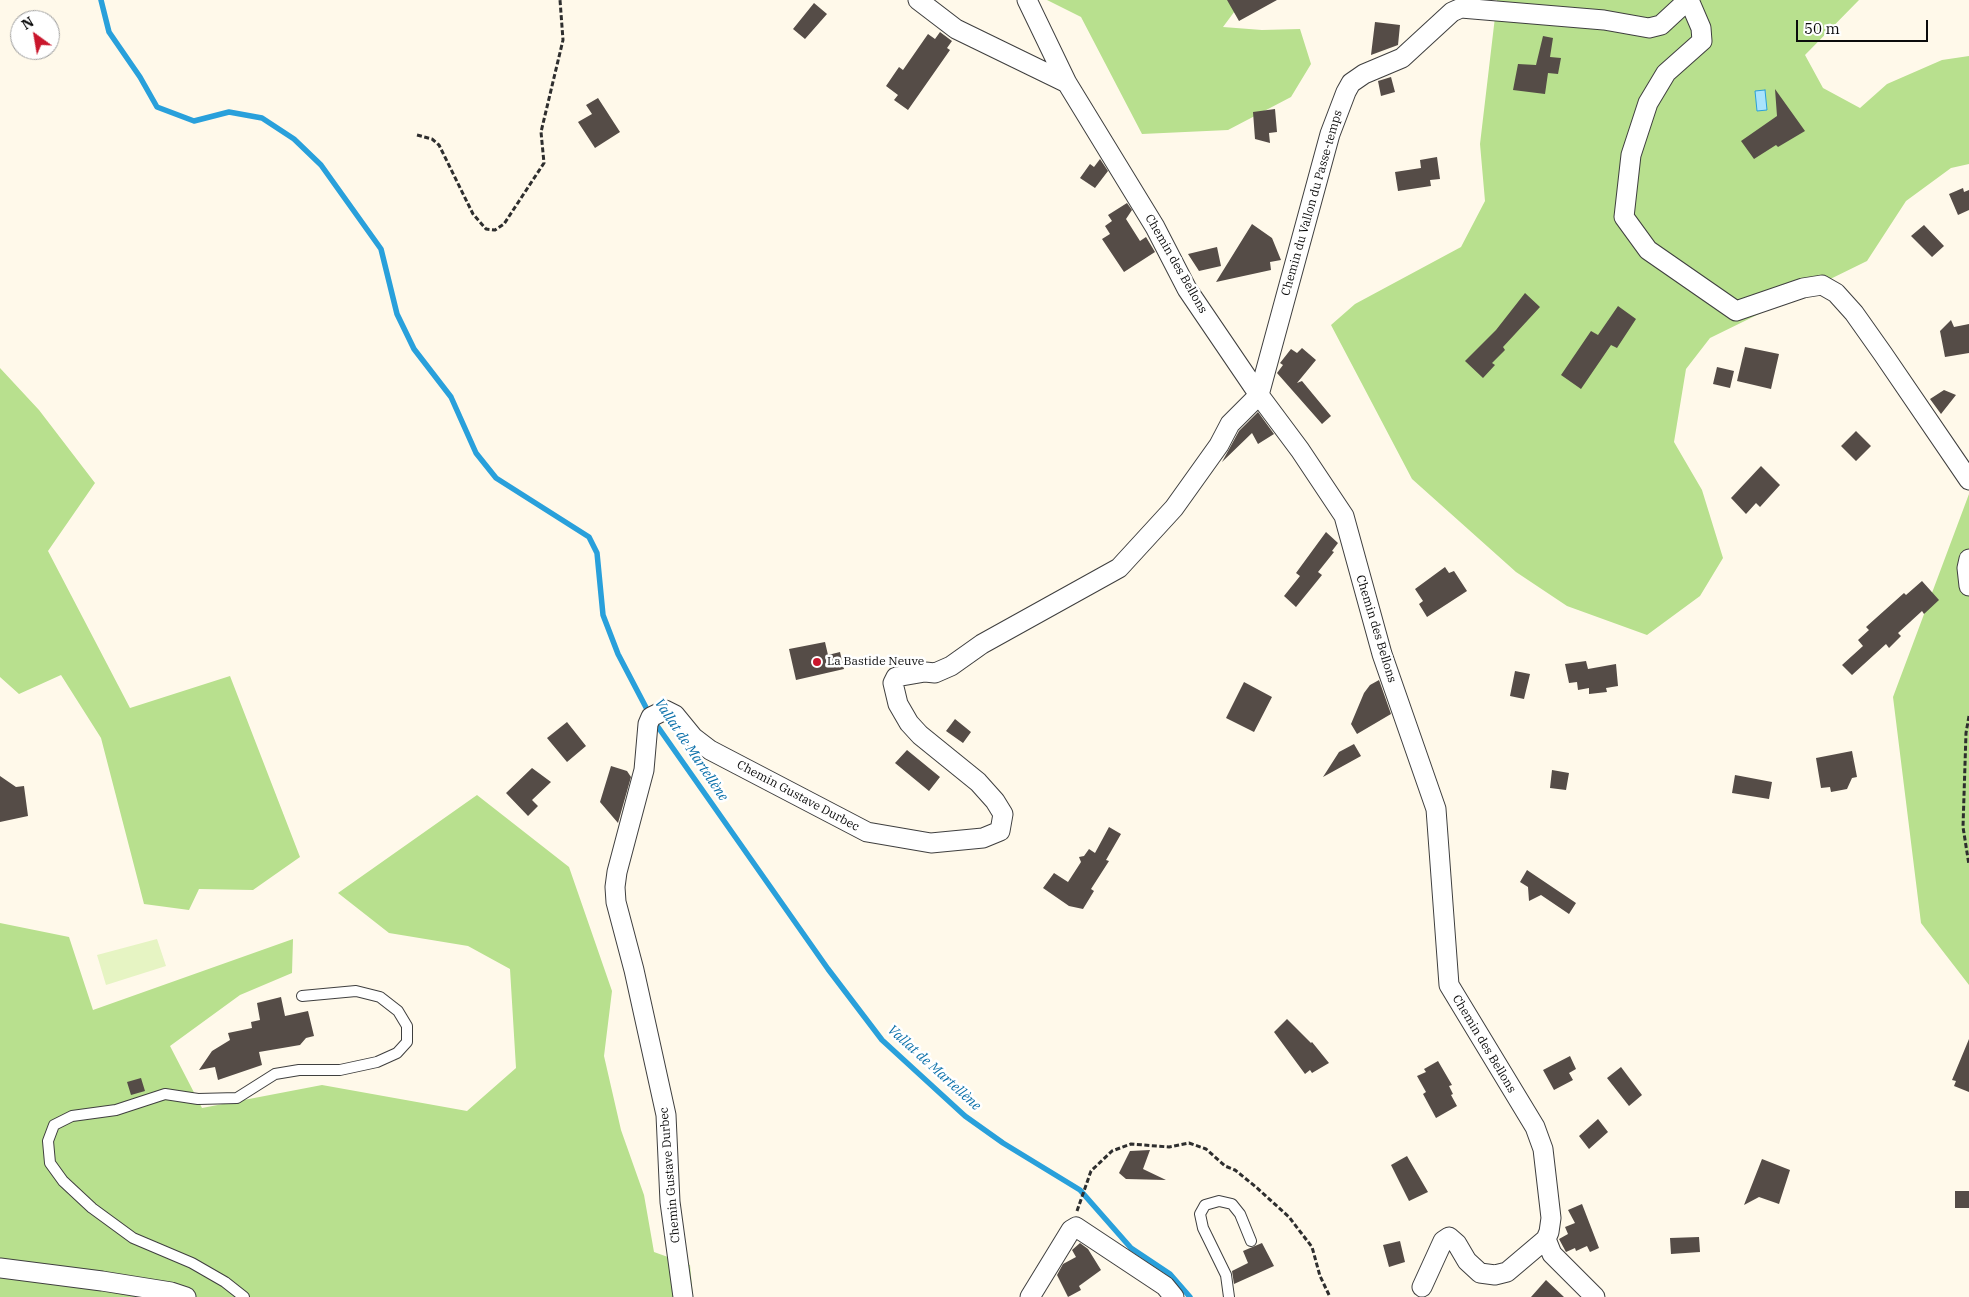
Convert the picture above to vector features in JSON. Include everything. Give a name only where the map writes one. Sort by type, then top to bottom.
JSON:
[{"type":"street","points":[[918,0],[956,29],[1067,83]]},
{"type":"street","name":"Chemin des Bellons","points":[[1027,0],[1067,83],[1155,227],[1188,289],[1259,395],[1300,450],[1344,516],[1382,654],[1436,809],[1449,985],[1534,1127],[1543,1149],[1551,1218],[1546,1239]]},
{"type":"street","points":[[1688,0],[1701,28],[1702,41],[1666,73],[1648,103],[1631,156],[1624,217],[1648,250],[1736,311],[1803,288],[1822,285],[1836,293],[1854,313],[1969,480]]},
{"type":"street","name":"Chemin du Vallon du Passe-temps","points":[[1259,395],[1330,134],[1351,83],[1364,74],[1402,58],[1452,12],[1461,8],[1604,20],[1649,28],[1660,25],[1688,0]]},
{"type":"street","name":"Chemin Gustave Durbec","points":[[683,1297],[670,1202],[666,1114],[634,970],[616,902],[615,887],[617,872],[644,770],[651,717],[665,710],[675,715],[693,738],[710,750],[866,832],[930,843],[992,835],[1000,831],[1003,825],[1003,814],[995,801],[978,782],[920,735],[909,723],[898,704],[893,683],[896,677],[924,672],[935,673],[951,666],[982,644],[1118,568],[1174,508],[1219,444],[1230,424],[1259,395]]},
{"type":"street","points":[[1969,559],[1967,568],[1969,586]]},
{"type":"street","points":[[1030,1297],[1071,1230],[1076,1227],[1165,1286],[1174,1297]]},
{"type":"street","points":[[1422,1287],[1443,1241],[1449,1238],[1457,1244],[1467,1261],[1480,1273],[1495,1275],[1507,1272],[1546,1239],[1552,1254],[1595,1297]]},
{"type":"street","points":[[0,1268],[112,1282],[171,1292],[186,1297]]},
{"type":"lane","points":[[244,1297],[225,1282],[192,1263],[133,1238],[92,1208],[63,1181],[50,1163],[48,1141],[54,1125],[72,1116],[116,1110],[165,1094],[198,1099],[237,1098],[275,1074],[300,1070],[340,1070],[377,1062],[397,1053],[407,1042],[407,1026],[398,1011],[380,997],[356,991],[302,996]]},
{"type":"lane","points":[[1229,1297],[1226,1276],[1203,1228],[1200,1214],[1205,1205],[1219,1201],[1232,1204],[1240,1214],[1251,1241]]},
{"type":"path","points":[[417,134],[432,139],[439,145],[473,214],[486,229],[495,230],[504,224],[544,163],[541,132],[563,40],[560,0]]},
{"type":"path","points":[[1969,716],[1966,733],[1963,827],[1969,865]]},
{"type":"green space","points":[[1047,0],[1243,0],[1223,27],[1262,30],[1300,29],[1311,64],[1291,97],[1228,130],[1142,134],[1081,17]]},
{"type":"green space","points":[[1497,0],[1859,0],[1805,55],[1823,88],[1860,108],[1887,84],[1942,60],[1969,56],[1969,164],[1951,168],[1906,201],[1867,261],[1710,338],[1686,369],[1674,442],[1702,490],[1723,558],[1700,596],[1647,635],[1567,606],[1516,572],[1412,479],[1331,325],[1355,304],[1461,247],[1485,201],[1480,144]]},
{"type":"green space","points":[[0,368],[39,410],[95,483],[48,551],[130,708],[230,676],[300,857],[253,890],[199,889],[189,910],[144,904],[101,738],[61,675],[19,694],[0,677]]},
{"type":"green space","points":[[1969,494],[1969,985],[1921,923],[1893,697]]},
{"type":"green space","points":[[477,795],[569,867],[612,991],[604,1056],[621,1130],[644,1195],[654,1252],[690,1265],[693,1297],[0,1297],[0,923],[69,937],[93,1010],[293,939],[292,973],[240,995],[170,1046],[202,1108],[322,1085],[467,1111],[516,1068],[510,969],[468,946],[389,933],[338,893]]},
{"type":"green space","points":[[157,939],[166,966],[106,985],[97,955]]},
{"type":"water","points":[[1765,90],[1767,110],[1757,111],[1755,91]]},
{"type":"building","points":[[1227,0],[1277,0],[1239,21]]},
{"type":"building","points":[[814,3],[827,14],[805,39],[793,29]]},
{"type":"building","points":[[1375,22],[1400,25],[1398,45],[1371,55]]},
{"type":"building","points":[[940,32],[952,41],[947,48],[950,50],[908,110],[894,100],[898,95],[886,86],[899,67],[903,70],[928,34],[935,39]]},
{"type":"building","points":[[1543,36],[1553,38],[1550,57],[1561,58],[1558,74],[1548,73],[1545,94],[1513,90],[1518,64],[1536,65]]},
{"type":"building","points":[[1391,77],[1395,92],[1381,96],[1378,81]]},
{"type":"building","points":[[1775,89],[1805,131],[1778,147],[1776,145],[1754,159],[1741,141],[1777,116]]},
{"type":"building","points":[[598,98],[620,132],[595,148],[578,122],[592,114],[586,105]]},
{"type":"building","points":[[1275,109],[1277,132],[1269,133],[1270,143],[1255,139],[1253,112]]},
{"type":"building","points":[[1437,157],[1440,179],[1430,180],[1431,186],[1398,191],[1395,172],[1421,168],[1420,160]]},
{"type":"building","points":[[1100,159],[1108,171],[1095,188],[1080,178],[1090,164],[1094,167]]},
{"type":"building","points":[[1963,188],[1964,192],[1969,190],[1969,210],[1958,215],[1949,194]]},
{"type":"building","points":[[1127,203],[1132,210],[1126,219],[1140,241],[1146,237],[1155,252],[1124,272],[1102,239],[1110,234],[1105,226],[1112,221],[1108,215]]},
{"type":"building","points":[[1252,224],[1272,238],[1281,260],[1270,262],[1271,270],[1216,282]]},
{"type":"building","points":[[1924,225],[1944,246],[1932,257],[1911,236]]},
{"type":"building","points":[[1217,247],[1221,266],[1199,271],[1188,254]]},
{"type":"building","points":[[1525,293],[1540,307],[1503,347],[1505,350],[1492,363],[1495,365],[1483,378],[1465,361],[1496,330]]},
{"type":"building","points":[[1618,306],[1636,319],[1617,348],[1611,345],[1581,389],[1561,375],[1591,331],[1598,335]]},
{"type":"building","points":[[1951,320],[1954,327],[1969,324],[1969,353],[1945,357],[1940,331]]},
{"type":"building","points":[[1745,347],[1779,354],[1771,389],[1737,381]]},
{"type":"building","points":[[1302,348],[1316,360],[1297,383],[1302,381],[1331,416],[1322,424],[1277,373],[1283,365],[1280,363],[1291,349],[1297,353]]},
{"type":"building","points":[[1717,367],[1734,371],[1730,388],[1713,384]]},
{"type":"building","points":[[1944,390],[1956,395],[1941,414],[1930,399]]},
{"type":"building","points":[[1258,412],[1274,434],[1258,444],[1252,433],[1222,462],[1239,431]]},
{"type":"building","points":[[1856,431],[1871,446],[1856,461],[1841,446]]},
{"type":"building","points":[[1761,466],[1780,485],[1760,507],[1756,503],[1746,514],[1731,498]]},
{"type":"building","points":[[1326,532],[1338,543],[1332,551],[1334,552],[1318,572],[1322,575],[1296,607],[1284,596],[1300,576],[1296,573]]},
{"type":"building","points":[[1445,567],[1449,573],[1454,571],[1467,591],[1427,617],[1419,604],[1423,601],[1415,589]]},
{"type":"building","points":[[1922,581],[1939,600],[1924,614],[1922,611],[1898,633],[1901,636],[1889,648],[1886,644],[1852,675],[1842,665],[1863,646],[1858,640],[1869,630],[1866,627],[1904,593],[1906,595]]},
{"type":"building","name":"La Bastide Neuve","points":[[825,642],[828,655],[840,652],[844,669],[796,680],[789,649]]},
{"type":"building","points":[[1586,661],[1588,669],[1616,664],[1618,686],[1606,688],[1607,692],[1589,694],[1589,688],[1578,690],[1577,682],[1569,683],[1565,664]]},
{"type":"building","points":[[1515,671],[1530,674],[1524,699],[1510,696]]},
{"type":"building","points":[[1379,680],[1391,714],[1357,734],[1351,724],[1364,693],[1370,685]]},
{"type":"building","points":[[1244,682],[1272,697],[1254,732],[1226,718]]},
{"type":"building","points":[[955,719],[971,732],[963,743],[946,731]]},
{"type":"building","points":[[567,722],[586,746],[567,762],[547,738]]},
{"type":"building","points":[[1354,744],[1361,756],[1323,777],[1339,752]]},
{"type":"building","points":[[907,750],[940,777],[929,791],[895,763]]},
{"type":"building","points":[[1852,751],[1857,777],[1852,778],[1847,789],[1831,792],[1830,787],[1821,788],[1816,758]]},
{"type":"building","points":[[611,766],[627,771],[631,777],[618,823],[600,802]]},
{"type":"building","points":[[532,768],[551,782],[532,800],[538,806],[528,816],[506,793]]},
{"type":"building","points":[[1552,770],[1569,773],[1566,790],[1550,788]]},
{"type":"building","points":[[1735,775],[1772,782],[1769,799],[1732,793]]},
{"type":"building","points":[[0,776],[16,787],[24,786],[28,816],[0,822]]},
{"type":"building","points":[[1109,827],[1121,834],[1106,860],[1109,861],[1091,889],[1094,891],[1083,909],[1069,906],[1043,888],[1054,873],[1068,882],[1081,862],[1079,857],[1084,856],[1089,849],[1095,853]]},
{"type":"building","points":[[1527,870],[1576,903],[1569,914],[1541,895],[1529,901],[1528,887],[1520,882]]},
{"type":"building","points":[[281,997],[285,1016],[308,1011],[314,1036],[306,1038],[300,1045],[259,1052],[262,1065],[218,1080],[215,1067],[199,1070],[212,1051],[230,1040],[228,1033],[252,1028],[251,1022],[260,1020],[257,1003]]},
{"type":"building","points":[[1287,1019],[1312,1042],[1329,1063],[1312,1073],[1310,1070],[1305,1074],[1274,1032]]},
{"type":"building","points":[[1969,1039],[1969,1092],[1954,1086],[1956,1081],[1952,1080]]},
{"type":"building","points":[[1570,1056],[1576,1069],[1569,1073],[1573,1080],[1554,1090],[1543,1070]]},
{"type":"building","points":[[1438,1061],[1452,1085],[1449,1086],[1453,1094],[1451,1095],[1457,1106],[1436,1118],[1423,1094],[1426,1092],[1417,1076],[1426,1072],[1424,1069]]},
{"type":"building","points":[[1621,1067],[1642,1095],[1629,1106],[1607,1078]]},
{"type":"building","points":[[141,1078],[145,1091],[131,1095],[127,1082]]},
{"type":"building","points":[[1598,1119],[1608,1132],[1589,1149],[1579,1136]]},
{"type":"building","points":[[1150,1150],[1143,1169],[1166,1180],[1126,1179],[1119,1173],[1130,1151]]},
{"type":"building","points":[[1407,1156],[1428,1192],[1409,1201],[1391,1165]]},
{"type":"building","points":[[1762,1159],[1790,1170],[1779,1204],[1759,1197],[1744,1205]]},
{"type":"building","points":[[1955,1191],[1969,1191],[1969,1208],[1955,1208]]},
{"type":"building","points":[[1582,1204],[1599,1248],[1590,1252],[1587,1246],[1576,1251],[1575,1248],[1566,1252],[1559,1239],[1568,1234],[1565,1227],[1575,1223],[1568,1210]]},
{"type":"building","points":[[1699,1237],[1700,1252],[1671,1254],[1670,1238]]},
{"type":"building","points":[[1400,1241],[1405,1262],[1389,1267],[1383,1245]]},
{"type":"building","points":[[1080,1243],[1088,1249],[1101,1270],[1079,1286],[1081,1290],[1068,1297],[1057,1275],[1063,1264],[1076,1257],[1072,1250]]},
{"type":"building","points":[[1262,1243],[1274,1266],[1234,1284],[1232,1271],[1248,1263],[1243,1251]]},
{"type":"building","points":[[1546,1280],[1564,1297],[1531,1297]]},
{"type":"waterway","name":"Vallat de Martellène","points":[[101,0],[109,32],[140,77],[157,107],[194,121],[229,112],[262,118],[294,139],[321,165],[381,249],[397,314],[414,349],[451,397],[476,453],[496,478],[589,537],[597,553],[603,615],[618,654],[651,717],[828,969],[882,1040],[965,1116],[1003,1143],[1080,1190],[1131,1248],[1170,1274],[1190,1297]]},
{"type":"place","name":"La Bastide Neuve","points":[[817,662]]}]
